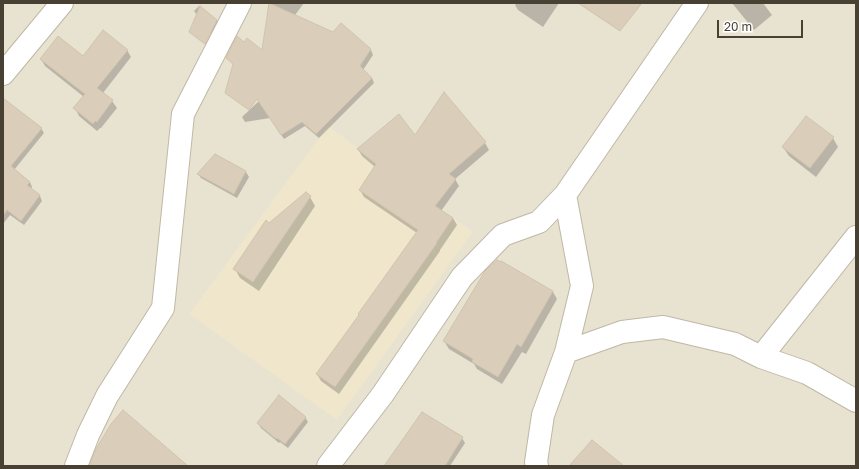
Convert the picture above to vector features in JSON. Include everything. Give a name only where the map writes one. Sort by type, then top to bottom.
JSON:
[{"type":"street","points":[[3,74],[62,3]]},
{"type":"street","points":[[76,466],[88,435],[107,396],[163,308],[183,114],[240,3]]},
{"type":"street","points":[[328,466],[383,394],[462,277],[503,235],[539,222],[565,195],[696,3]]},
{"type":"street","points":[[537,466],[536,462],[544,416],[566,352],[582,286],[565,195]]},
{"type":"street","points":[[761,357],[856,237]]},
{"type":"street","points":[[566,352],[622,332],[663,326],[735,344],[761,357],[807,373],[856,401]]},
{"type":"shaded area","points":[[3,3],[856,3],[856,466],[3,466]]},
{"type":"shaded area","points":[[328,126],[473,232],[337,420],[189,314]]},
{"type":"building","points":[[269,3],[333,32],[341,23],[371,49],[360,66],[372,78],[316,134],[302,122],[281,135],[257,99],[249,110],[225,93],[233,64],[226,58],[237,36],[244,42],[247,38],[262,50]]},
{"type":"building","points":[[578,3],[642,3],[620,31]]},
{"type":"building","points":[[200,6],[217,20],[205,44],[189,32]]},
{"type":"building","points":[[103,30],[128,50],[97,88],[113,100],[97,122],[95,121],[93,124],[73,108],[85,94],[40,59],[58,36],[83,56]]},
{"type":"building","points":[[444,92],[486,142],[449,174],[456,179],[435,206],[453,218],[335,387],[316,374],[418,230],[359,190],[376,164],[357,149],[399,114],[415,135]]},
{"type":"building","points":[[3,98],[42,128],[11,166],[30,182],[27,185],[40,195],[21,221],[7,210],[3,216]]},
{"type":"building","points":[[806,116],[834,137],[810,168],[782,147]]},
{"type":"building","points":[[215,154],[246,171],[234,194],[197,174]]},
{"type":"building","points":[[306,192],[311,196],[253,282],[233,269],[266,220],[269,223]]},
{"type":"building","points":[[497,260],[553,291],[521,347],[517,344],[498,377],[472,362],[473,359],[443,341],[485,271]]},
{"type":"building","points":[[279,395],[306,417],[285,444],[277,438],[276,439],[257,423]]},
{"type":"building","points":[[123,410],[188,466],[89,466],[96,449],[111,424]]},
{"type":"building","points":[[422,412],[463,437],[445,466],[384,466]]},
{"type":"building","points":[[592,440],[624,466],[569,466]]}]
